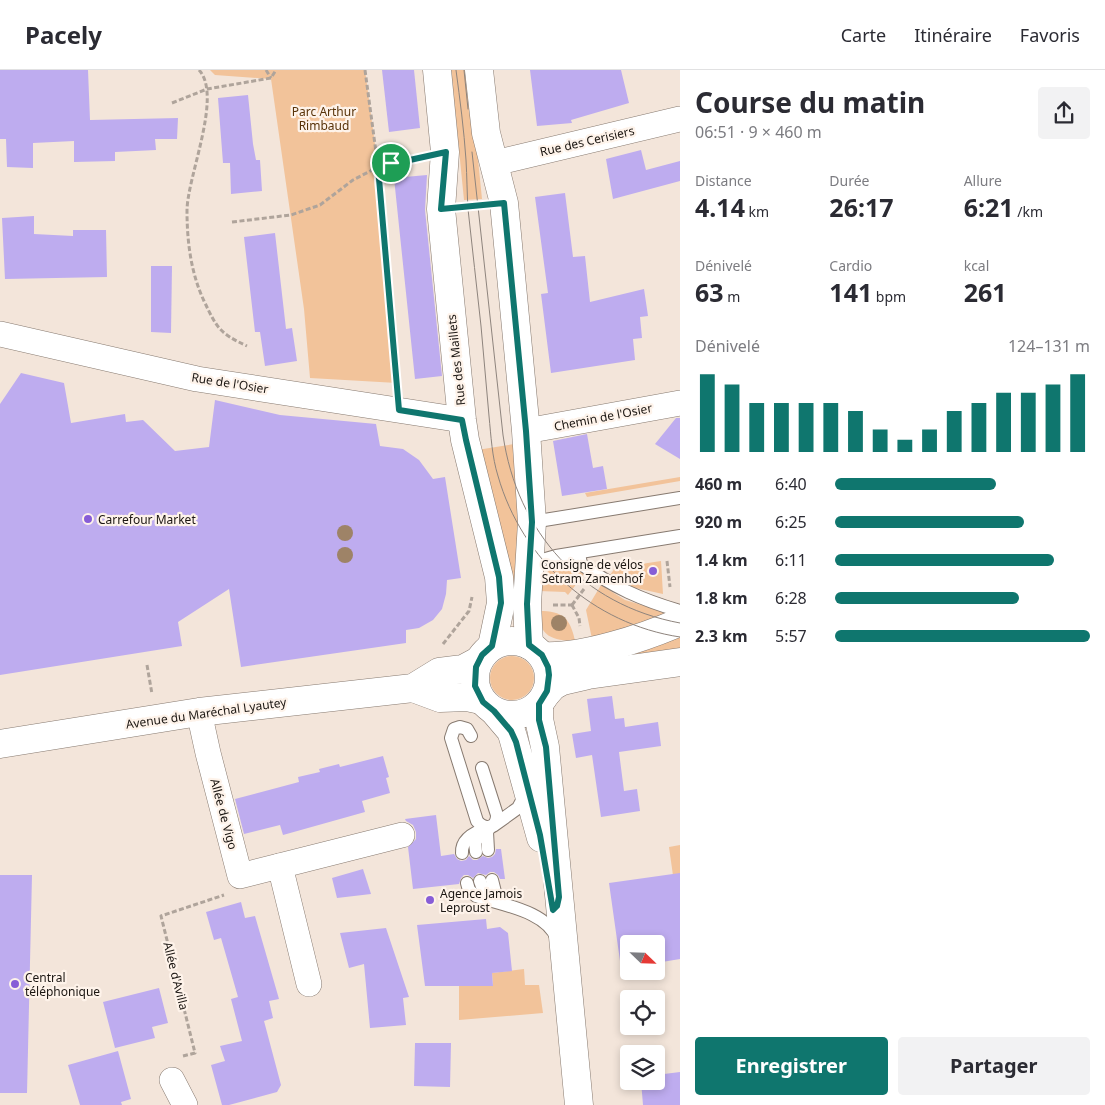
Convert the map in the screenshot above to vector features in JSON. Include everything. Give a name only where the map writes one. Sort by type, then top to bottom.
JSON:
[{"type":"main road","name":"Rue des Maillets","points":[[437,70],[446,152],[441,209],[462,420],[499,577],[501,603],[485,654]]},
{"type":"main road","points":[[479,70],[486,133],[504,203],[526,431],[532,522],[527,604],[536,650],[548,667],[549,675],[549,683],[542,699],[539,720],[546,747],[547,907],[559,946],[568,999],[579,1105]]},
{"type":"main road","points":[[568,999],[547,907],[540,835],[528,789],[513,737],[503,721],[488,705],[475,684],[475,671],[485,654],[508,640],[520,641],[536,650],[557,657],[584,652],[657,632],[677,614]]},
{"type":"main road","name":"Avenue du Maréchal Lyautey","points":[[0,744],[199,712],[413,688],[439,672],[463,669],[485,654]]},
{"type":"main road","points":[[488,705],[502,714],[515,715],[529,712],[553,686],[562,681],[606,672],[680,662]]},
{"type":"main road","name":"Avenue du Maréchal Lyautey","points":[[413,688],[440,698],[467,696],[488,705]]},
{"type":"street","name":"Rue des Cerisiers","points":[[495,163],[680,119]]},
{"type":"street","name":"Rue de l'Osier","points":[[0,334],[197,379],[462,420]]},
{"type":"street","name":"Chemin de l'Osier","points":[[526,431],[680,403]]},
{"type":"street","name":"Allée de Vigo","points":[[199,712],[240,876]]},
{"type":"street","points":[[240,876],[402,835]]},
{"type":"street","points":[[280,866],[310,984]]},
{"type":"street","points":[[172,1080],[185,1105]]},
{"type":"lane","points":[[532,522],[680,498]]},
{"type":"lane","points":[[529,567],[549,558],[680,536]]},
{"type":"lane","points":[[579,553],[581,564],[611,583],[628,593],[677,614]]},
{"type":"lane","points":[[471,736],[467,729],[460,727],[454,729],[451,738],[477,821],[482,827],[491,827]]},
{"type":"lane","points":[[482,768],[497,815],[497,821],[487,832],[482,851]]},
{"type":"lane","points":[[462,853],[463,844],[470,837],[478,831],[491,827],[518,808],[528,789]]},
{"type":"lane","points":[[480,882],[484,892],[506,906],[547,907]]},
{"type":"path","points":[[199,70],[203,74],[207,89],[208,113],[192,177],[187,210],[192,268],[200,292],[220,331],[247,346]]},
{"type":"path","points":[[266,70],[271,78]]},
{"type":"path","points":[[172,103],[207,89],[271,78],[276,70]]},
{"type":"path","points":[[366,70],[378,167],[399,410]]},
{"type":"path","points":[[232,222],[291,215],[320,206],[353,180],[378,167],[446,152]]},
{"type":"path","points":[[667,561],[677,614]]},
{"type":"path","points":[[438,651],[469,611],[473,594]]},
{"type":"path","points":[[572,605],[579,618]]},
{"type":"path","name":"Allée d'Avilla","points":[[172,1080],[167,1061],[196,1053],[161,916],[235,892],[240,876]]},
{"type":"green space","name":"Parc Arthur Rimbaud","points":[[210,70],[365,70],[378,167],[397,383],[310,378],[304,309],[271,79],[215,75]]},
{"type":"green space","points":[[451,70],[469,70],[482,199],[464,200]]},
{"type":"green space","points":[[520,443],[518,594],[509,594],[477,450]]},
{"type":"green space","points":[[680,477],[680,481],[587,497],[585,493]]},
{"type":"green space","points":[[661,561],[663,594],[631,587],[610,575],[615,568]]},
{"type":"green space","points":[[571,564],[584,574],[568,595],[565,592],[539,591],[545,574],[553,568]]},
{"type":"green space","points":[[601,585],[625,600],[675,615],[592,639],[586,610]]},
{"type":"green space","points":[[539,611],[554,612],[564,617],[571,627],[575,641],[560,640],[548,635],[541,626]]},
{"type":"green space","points":[[680,633],[680,655],[598,665]]},
{"type":"green space","points":[[512,656],[524,660],[530,666],[534,678],[530,690],[524,696],[512,700],[500,696],[494,690],[490,678],[494,666],[500,660]]},
{"type":"green space","points":[[680,845],[680,897],[676,897],[669,847]]},
{"type":"green space","points":[[524,969],[525,985],[539,985],[543,1013],[459,1020],[459,986],[493,986],[492,973]]},
{"type":"building","points":[[0,70],[88,70],[90,120],[178,118],[177,139],[155,139],[156,150],[115,152],[115,161],[74,162],[74,141],[33,143],[33,168],[7,167],[6,139],[0,139]]},
{"type":"building","points":[[382,70],[414,70],[420,128],[389,132]]},
{"type":"building","points":[[530,70],[621,70],[629,103],[571,120],[572,123],[537,126]]},
{"type":"building","points":[[248,95],[253,144],[256,160],[260,160],[262,191],[231,194],[230,163],[223,163],[218,98]]},
{"type":"building","points":[[641,150],[646,170],[680,161],[680,181],[613,199],[606,159]]},
{"type":"building","points":[[427,175],[425,210],[442,376],[415,379],[394,178]]},
{"type":"building","points":[[565,193],[573,257],[585,256],[590,302],[644,289],[648,316],[640,317],[642,338],[633,339],[635,360],[551,373],[541,294],[548,293],[535,197]]},
{"type":"building","points":[[34,216],[34,234],[73,236],[73,230],[106,230],[107,277],[5,279],[2,218]]},
{"type":"building","points":[[275,233],[286,329],[292,328],[297,361],[265,366],[260,332],[255,332],[244,237]]},
{"type":"building","points":[[151,266],[172,266],[171,333],[151,332]]},
{"type":"building","points":[[21,373],[64,383],[71,423],[125,414],[126,422],[143,420],[175,451],[209,447],[215,400],[280,415],[376,424],[380,446],[403,449],[419,460],[433,479],[445,477],[461,578],[447,580],[442,609],[433,620],[419,628],[406,630],[406,643],[241,667],[229,589],[178,622],[182,646],[0,675],[0,404]]},
{"type":"building","points":[[676,418],[680,418],[680,459],[655,444]]},
{"type":"building","points":[[587,434],[593,468],[603,466],[607,489],[562,496],[553,441]]},
{"type":"building","points":[[612,696],[615,719],[624,718],[625,727],[658,722],[661,746],[619,752],[624,791],[637,789],[640,811],[601,817],[592,755],[576,758],[572,734],[591,731],[587,699]]},
{"type":"building","points":[[383,756],[389,777],[386,778],[390,793],[362,801],[365,812],[283,835],[280,825],[244,834],[235,799],[299,782],[298,777],[320,772],[319,769],[339,764],[340,767]]},
{"type":"building","points":[[436,815],[441,856],[454,854],[461,861],[466,860],[469,856],[473,860],[477,860],[483,856],[492,857],[496,849],[501,849],[505,879],[500,879],[494,872],[486,875],[478,873],[473,878],[464,875],[459,884],[413,889],[408,847],[416,839],[416,832],[413,825],[405,819]]},
{"type":"building","points":[[363,869],[371,894],[337,898],[332,878]]},
{"type":"building","points":[[680,873],[680,959],[665,962],[665,935],[620,935],[620,961],[609,883]]},
{"type":"building","name":"Central téléphonique","points":[[0,875],[32,875],[27,1093],[0,1093]]},
{"type":"building","points":[[241,902],[245,918],[255,916],[279,999],[269,1001],[273,1018],[264,1021],[281,1085],[277,1092],[229,1105],[222,1105],[211,1065],[225,1061],[220,1046],[242,1041],[231,999],[238,997],[221,938],[214,940],[206,912]]},
{"type":"building","name":"Agence Jamois Leproust","points":[[486,919],[487,929],[500,927],[508,933],[512,971],[492,973],[493,986],[425,986],[417,925]]},
{"type":"building","points":[[386,928],[409,997],[403,998],[406,1025],[370,1028],[364,964],[349,968],[340,933]]},
{"type":"building","points":[[159,988],[168,1023],[152,1027],[155,1038],[115,1048],[103,1002]]},
{"type":"building","points":[[415,1043],[451,1043],[450,1087],[414,1086]]},
{"type":"building","points":[[118,1051],[131,1099],[121,1102],[122,1105],[80,1105],[68,1065]]},
{"type":"building","points":[[680,1072],[680,1105],[643,1105],[642,1090],[665,1090],[665,1074]]},
{"type":"tram line","points":[[456,70],[492,446],[498,476],[509,507],[524,535],[543,560],[565,583],[591,602],[618,618],[648,630],[680,637]]},
{"type":"tram line","points":[[464,70],[468,109]]},
{"type":"tram line","points":[[472,152],[503,435],[511,470],[523,503],[539,532],[560,559],[585,581],[613,600],[645,614],[680,623]]},
{"type":"place","name":"Carrefour Market","points":[[88,519]]},
{"type":"place","name":"Consigne de vélos Setram Zamenhof","points":[[653,571]]},
{"type":"place","name":"Agence Jamois Leproust","points":[[430,900]]},
{"type":"place","name":"Central téléphonique","points":[[15,984]]},
{"type":"route","points":[[446,152],[441,209],[504,203],[526,431],[532,522],[527,604],[529,645],[542,655],[548,667],[549,675],[547,691],[539,704],[539,720],[546,747],[559,897],[557,906],[553,910],[540,835],[516,742],[511,731],[503,721],[483,702],[475,686],[476,667],[482,655],[492,646],[501,603],[499,577],[462,420],[399,410],[378,167],[391,163],[446,152]]}]
